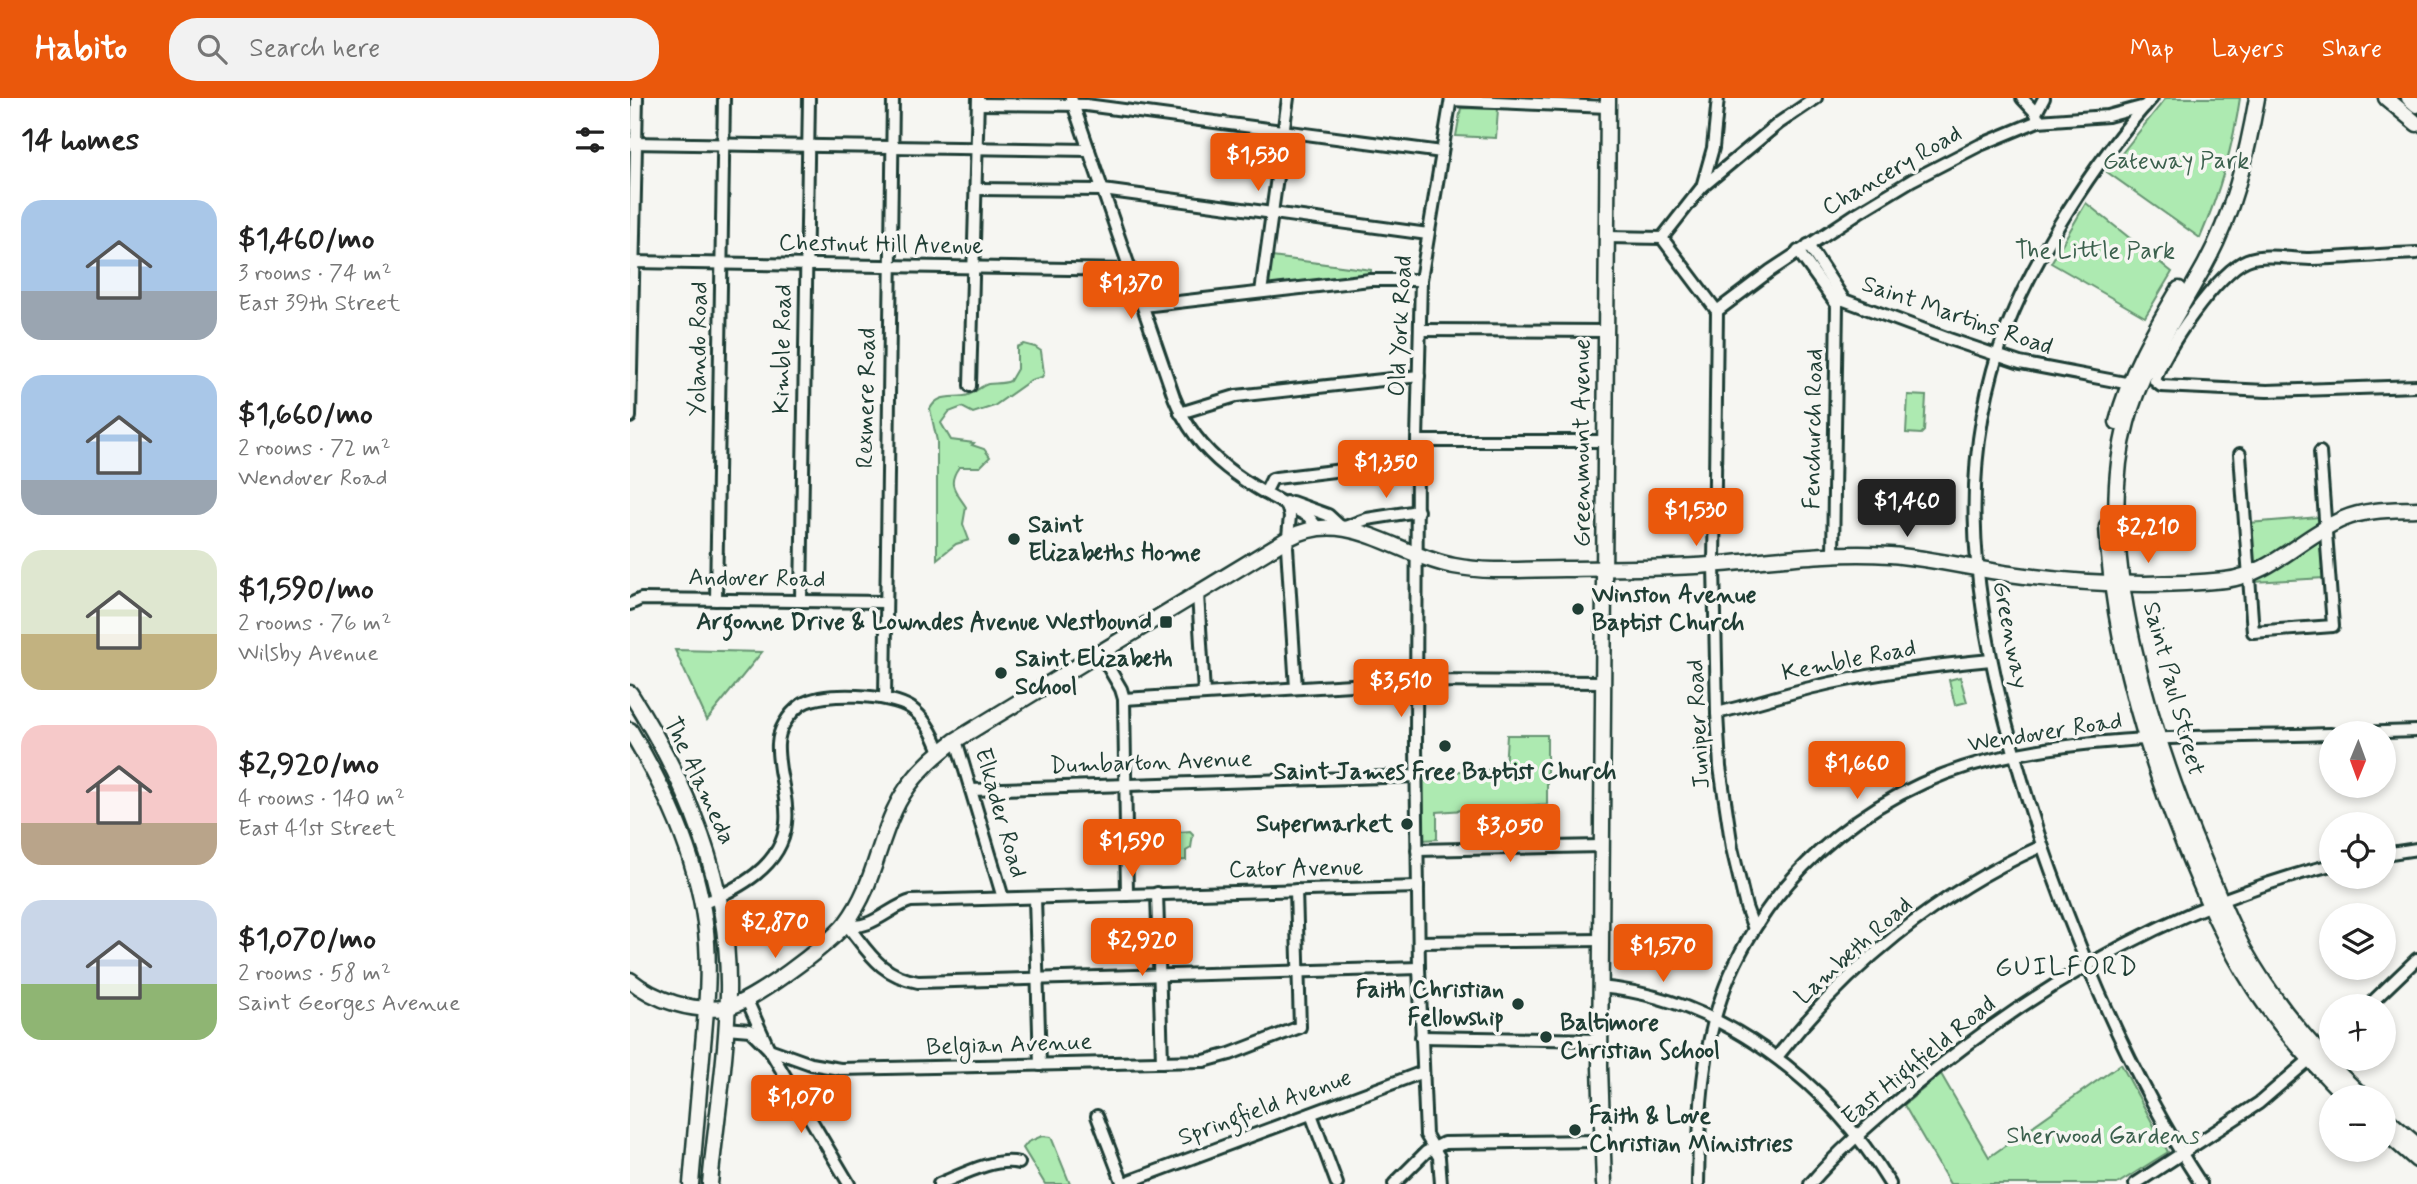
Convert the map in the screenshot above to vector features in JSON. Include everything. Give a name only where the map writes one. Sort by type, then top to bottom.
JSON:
[{"type":"main road","name":"Saint Paul Street","points":[[2248,98],[2235,161],[2208,238],[2157,328],[2135,384],[2123,436],[2116,485],[2117,583],[2135,650],[2153,740],[2193,836],[2215,902],[2277,1001],[2337,1085]]},
{"type":"main road","name":"Saint Paul Street","points":[[2135,384],[2205,264],[2226,218],[2244,161],[2257,98]]},
{"type":"main road","points":[[2386,98],[2417,124]]},
{"type":"main road","points":[[2409,98],[2417,105]]},
{"type":"main road","name":"Greenmount Avenue","points":[[1601,1141],[1608,102]]},
{"type":"main road","points":[[630,980],[663,1000],[707,1008],[727,1008],[804,962],[846,924],[870,881],[897,803],[914,778],[940,752],[1289,538],[1317,527],[1343,527],[1446,565],[1466,568],[1604,569],[1714,565],[1833,554],[1904,557],[2057,580],[2117,583],[2216,581],[2248,575],[2326,527],[2359,513],[2417,509]]},
{"type":"main road","name":"The Alameda","points":[[630,693],[684,791],[708,849],[720,897],[727,955],[727,1008],[710,1184]]},
{"type":"main road","name":"The Alameda","points":[[630,730],[675,817],[691,861],[702,904],[707,946],[707,1008],[691,1184]]},
{"type":"main road","points":[[727,955],[735,982],[746,998]]},
{"type":"main road","points":[[707,1008],[715,1023],[726,1028]]},
{"type":"main road","name":"Saint Paul Street","points":[[2315,1056],[2349,1085]]},
{"type":"main road","points":[[2396,1127],[2417,1144]]},
{"type":"main road","points":[[1596,1184],[1597,1157],[1601,1141]]},
{"type":"main road","points":[[1601,1141],[1605,1157],[1604,1184]]},
{"type":"main road","points":[[2396,1142],[2417,1160]]},
{"type":"street","points":[[630,417],[633,144],[636,98]]},
{"type":"street","name":"Yolando Road","points":[[716,600],[724,98]]},
{"type":"street","name":"Kimble Road","points":[[801,600],[809,98]]},
{"type":"street","name":"Rexmere Road","points":[[885,698],[893,98]]},
{"type":"street","points":[[1261,292],[1288,98]]},
{"type":"street","points":[[1702,187],[1714,139],[1718,98]]},
{"type":"street","points":[[1662,237],[1702,187],[1760,138],[1816,98]]},
{"type":"street","points":[[2022,98],[2037,117]]},
{"type":"street","points":[[2037,117],[2044,98]]},
{"type":"street","points":[[1451,99],[1608,102]]},
{"type":"street","name":"Old York Road","points":[[1441,1184],[1440,1160],[1426,1135],[1421,1037],[1417,850],[1417,440],[1421,280],[1451,99]]},
{"type":"street","points":[[970,386],[978,101],[1072,102],[1442,152]]},
{"type":"street","points":[[1072,102],[1180,413],[1193,435],[1231,473],[1286,502],[1311,518],[1317,527]]},
{"type":"street","name":"Chancery Road","points":[[1717,311],[1803,248],[1912,180],[2037,117],[2108,116],[2148,102]]},
{"type":"street","name":"Greenway","points":[[2148,102],[2082,190],[2035,265],[2016,304],[1998,356],[1986,404],[1975,472],[1974,525],[1983,624],[2014,754],[2042,846],[2087,964],[2125,1049],[2201,1184]]},
{"type":"street","points":[[2108,116],[2124,131]]},
{"type":"street","points":[[633,144],[1089,150]]},
{"type":"street","points":[[976,189],[1103,190],[1428,234]]},
{"type":"street","points":[[1607,237],[1662,237]]},
{"type":"street","points":[[1662,237],[1717,311]]},
{"type":"street","points":[[1803,248],[1841,302]]},
{"type":"street","points":[[2417,253],[2247,259],[2222,278],[2187,323],[2164,358],[2155,378],[2156,383],[2161,386],[2256,391],[2417,386]]},
{"type":"street","name":"Chestnut Hill Avenue","points":[[632,262],[1130,270]]},
{"type":"street","points":[[1143,306],[1379,279],[1421,280]]},
{"type":"street","name":"Saint Martins Road","points":[[1841,302],[1998,356],[2052,370],[2135,384]]},
{"type":"street","name":"Fenchurch Road","points":[[1833,554],[1841,302]]},
{"type":"street","name":"Juniper Road","points":[[1717,311],[1714,565],[1720,766],[1732,848],[1754,929]]},
{"type":"street","points":[[1420,330],[1606,331]]},
{"type":"street","points":[[1180,413],[1236,396],[1419,376]]},
{"type":"street","points":[[1417,440],[1605,441]]},
{"type":"street","points":[[2239,454],[2253,632],[2333,626],[2320,452]]},
{"type":"street","points":[[1265,492],[1272,479],[1276,478],[1417,461]]},
{"type":"street","points":[[1286,502],[1297,503],[1328,515],[1343,527],[1367,519],[1418,511]]},
{"type":"street","points":[[1286,502],[1290,516],[1287,547],[1296,688]]},
{"type":"street","points":[[1198,594],[1204,693]]},
{"type":"street","name":"Andover Road","points":[[630,604],[641,599],[885,602]]},
{"type":"street","points":[[1100,653],[1124,699],[1127,895]]},
{"type":"street","name":"Kemble Road","points":[[1717,713],[1858,678],[1929,666],[1991,660]]},
{"type":"street","points":[[1124,699],[1416,681],[1603,682]]},
{"type":"street","points":[[702,904],[739,888],[754,877],[781,840],[786,816],[777,744],[780,731],[788,718],[802,704],[822,698],[885,698],[898,701],[918,715],[929,728],[940,752]]},
{"type":"street","points":[[2396,732],[2417,731]]},
{"type":"street","name":"Wendover Road","points":[[1698,1184],[1703,1083],[1715,1020],[1728,982],[1754,929],[1783,890],[1809,861],[1868,812],[1904,791],[1940,775],[2014,754],[2088,744],[2319,734]]},
{"type":"street","name":"Elkader Road","points":[[956,740],[1003,898]]},
{"type":"street","name":"Dumbarton Avenue","points":[[971,790],[1417,776]]},
{"type":"street","points":[[1417,850],[1601,846]]},
{"type":"street","name":"Lambeth Road","points":[[1777,1058],[1805,1022],[1898,934],[1966,886],[2042,846]]},
{"type":"street","points":[[2396,852],[2417,849]]},
{"type":"street","name":"East Highfield Road","points":[[1810,1184],[1857,1136],[1969,1043],[2087,964],[2215,902],[2279,879],[2319,868]]},
{"type":"street","name":"Cator Avenue","points":[[846,924],[852,927],[864,925],[902,903],[911,901],[1418,887]]},
{"type":"street","points":[[1296,890],[1298,972]]},
{"type":"street","points":[[1157,893],[1161,1062]]},
{"type":"street","name":"Elkader Road","points":[[1034,898],[1040,1065]]},
{"type":"street","points":[[846,924],[875,962],[908,980],[931,982],[1419,968]]},
{"type":"street","points":[[1419,942],[1602,940]]},
{"type":"street","points":[[2381,994],[2417,959]]},
{"type":"street","name":"Belgian Avenue","points":[[726,1028],[750,1030],[769,1049],[811,1064],[847,1070],[1214,1059],[1300,1027],[1298,972]]},
{"type":"street","points":[[1600,987],[1651,997],[1715,1020],[1777,1058],[1814,1089],[1857,1136],[1890,1184]]},
{"type":"street","points":[[746,998],[769,1049],[849,1184]]},
{"type":"street","points":[[727,1008],[737,1020],[754,1024],[763,1032]]},
{"type":"street","points":[[1421,1037],[1600,1040]]},
{"type":"street","points":[[2135,1184],[2259,1103],[2319,1052]]},
{"type":"street","name":"Springfield Avenue","points":[[1123,1184],[1423,1072]]},
{"type":"street","points":[[1311,1114],[1337,1184]]},
{"type":"street","points":[[1097,1116],[1123,1184]]},
{"type":"street","points":[[1394,1184],[1433,1147],[1444,1143],[1601,1141]]},
{"type":"street","points":[[939,1184],[993,1164],[1011,1161],[1019,1163]]},
{"type":"green space","name":"Gateway Park","points":[[2166,98],[2240,98],[2224,170],[2200,238],[2107,172]]},
{"type":"green space","points":[[1461,108],[1498,109],[1496,138],[1456,136]]},
{"type":"green space","name":"The Little Park","points":[[2086,203],[2172,272],[2145,317],[2051,263]]},
{"type":"green space","points":[[1272,257],[1371,270],[1371,274],[1268,285]]},
{"type":"green space","points":[[1024,344],[1041,351],[1044,373],[1042,377],[1031,380],[994,406],[973,413],[962,407],[949,412],[941,423],[951,440],[974,443],[972,445],[984,449],[990,457],[980,467],[959,467],[955,473],[953,483],[966,507],[963,524],[969,540],[956,544],[937,559],[937,441],[930,409],[941,399],[967,395],[988,384],[1010,381],[1017,369],[1017,347]]},
{"type":"green space","points":[[1908,395],[1926,396],[1924,431],[1921,434],[1906,433]]},
{"type":"green space","points":[[2319,517],[2320,524],[2260,563],[2253,563],[2249,523]]},
{"type":"green space","points":[[2318,540],[2323,541],[2324,578],[2254,582],[2255,578]]},
{"type":"green space","points":[[675,650],[762,652],[707,720]]},
{"type":"green space","points":[[1960,677],[1967,702],[1955,705],[1949,680]]},
{"type":"green space","points":[[1507,735],[1547,735],[1547,804],[1437,812],[1437,839],[1423,840],[1423,773],[1505,769]]},
{"type":"green space","points":[[1190,831],[1193,834],[1191,848],[1186,851],[1186,860],[1173,861],[1171,833]]},
{"type":"green space","name":"Sherwood Gardens","points":[[2121,1064],[2168,1152],[2117,1184],[1950,1184],[1904,1105],[1941,1074],[1989,1157]]},
{"type":"green space","points":[[1042,1136],[1051,1137],[1070,1184],[1045,1184],[1023,1148],[1028,1142]]},
{"type":"place","name":"Saint Elizabeths Home","points":[[1014,539]]},
{"type":"place","name":"Winston Avenue Baptist Church","points":[[1578,609]]},
{"type":"place","name":"Argonne Drive & Lowndes Avenue Westbound","points":[[1166,622]]},
{"type":"place","name":"Saint Elizabeth School","points":[[1001,673]]},
{"type":"place","name":"Saint James Free Baptist Church","points":[[1445,746]]},
{"type":"place","name":"Supermarket","points":[[1407,824]]},
{"type":"place","name":"Faith Christian Fellowship","points":[[1518,1004]]},
{"type":"place","name":"Baltimore Christian School","points":[[1546,1037]]},
{"type":"place","name":"Faith & Love Christian Ministries","points":[[1575,1130]]},
{"type":"district","name":"GUILFORD","points":[[2067,968]]}]
